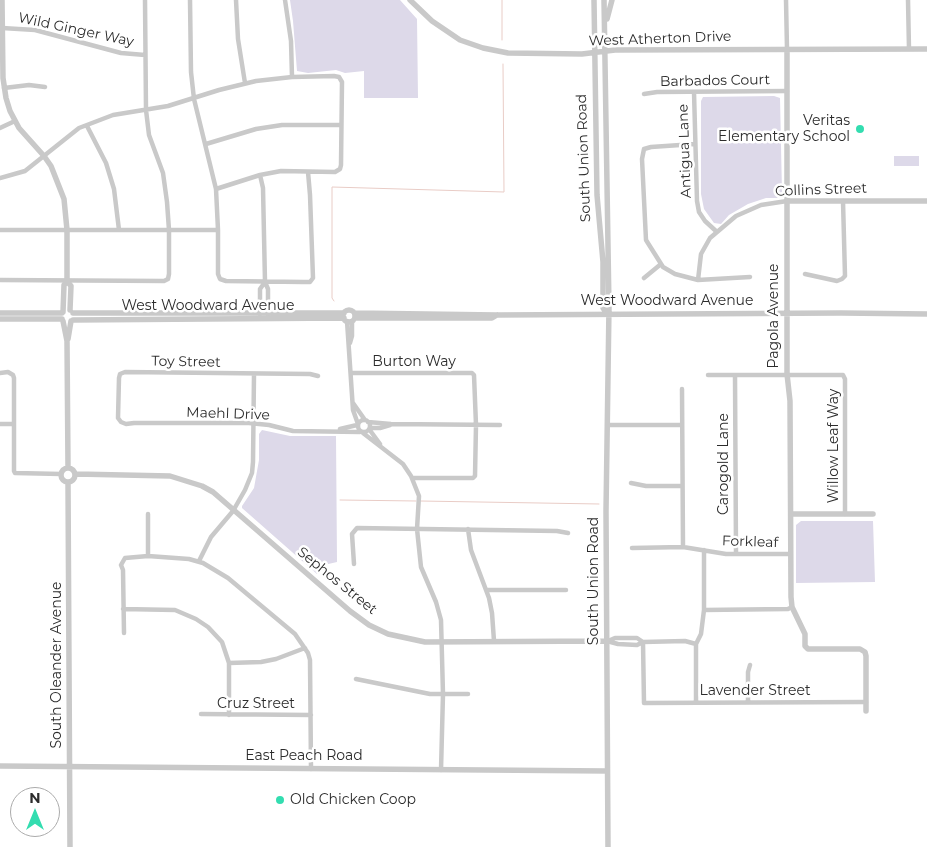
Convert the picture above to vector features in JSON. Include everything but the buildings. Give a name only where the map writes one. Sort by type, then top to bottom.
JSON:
[{"type":"street","points":[[2,0],[4,88],[15,121],[24,135],[44,156],[59,184],[64,199],[67,230],[67,281],[64,285],[63,316],[67,341],[68,467]]},
{"type":"street","points":[[0,280],[164,281],[168,279],[169,230],[163,173],[149,135],[146,110],[144,0]]},
{"type":"street","points":[[190,0],[191,72],[194,98],[216,189],[218,274],[220,279],[226,281],[310,282],[313,278],[308,172]]},
{"type":"street","points":[[236,0],[238,38],[244,83]]},
{"type":"street","points":[[285,0],[292,41],[292,77]]},
{"type":"street","name":"West Atherton Drive","points":[[410,0],[422,13],[460,40],[497,52],[582,54],[605,50],[927,49]]},
{"type":"street","name":"South Union Road","points":[[594,0],[597,196],[603,262],[603,308],[607,314]]},
{"type":"street","name":"South Union Road","points":[[604,0],[608,262],[608,847]]},
{"type":"street","points":[[605,26],[612,0]]},
{"type":"street","points":[[786,0],[787,49]]},
{"type":"street","points":[[908,0],[909,49]]},
{"type":"street","name":"Wild Ginger Way","points":[[2,28],[35,30],[121,53],[145,55]]},
{"type":"street","name":"Pagola Avenue","points":[[787,49],[786,313],[787,374],[790,401],[792,607]]},
{"type":"street","points":[[0,178],[25,170],[79,128],[113,115],[146,110],[244,83],[292,77],[339,77],[342,82],[340,169],[334,172],[282,172],[260,175],[216,189]]},
{"type":"street","points":[[4,88],[29,85],[45,87]]},
{"type":"street","name":"Barbados Court","points":[[644,94],[657,92],[787,91]]},
{"type":"street","name":"Antigua Lane","points":[[694,92],[696,195],[699,212],[705,221],[717,232]]},
{"type":"street","points":[[0,128],[15,121]]},
{"type":"street","points":[[206,144],[256,129],[292,125],[341,125]]},
{"type":"street","points":[[87,126],[106,163],[114,189],[119,230]]},
{"type":"street","points":[[695,144],[644,149],[642,159],[646,240],[661,264],[675,274],[698,280],[750,277]]},
{"type":"street","points":[[260,175],[263,188],[265,282],[268,289],[268,316]]},
{"type":"street","name":"Collins Street","points":[[698,280],[702,254],[710,238],[736,216],[761,205],[787,201],[927,201]]},
{"type":"street","points":[[805,274],[837,281],[845,276],[843,201]]},
{"type":"street","points":[[0,230],[218,230]]},
{"type":"street","points":[[644,278],[661,264]]},
{"type":"street","points":[[67,281],[71,286],[72,312],[70,337],[67,341]]},
{"type":"street","points":[[260,316],[260,289],[265,282]]},
{"type":"street","name":"West Woodward Avenue","points":[[248,316],[72,320],[67,322],[63,316],[72,312],[350,317],[491,313],[497,315],[927,314]]},
{"type":"street","points":[[0,313],[63,316]]},
{"type":"street","points":[[0,319],[63,316]]},
{"type":"street","points":[[350,317],[353,410],[358,429],[403,464],[417,489],[419,504],[417,529],[421,567],[441,620],[443,694],[441,770]]},
{"type":"street","points":[[0,373],[8,372],[13,375],[14,470],[17,474],[61,474]]},
{"type":"street","name":"Toy Street","points":[[121,422],[118,416],[119,375],[125,372],[310,374],[318,376]]},
{"type":"street","name":"Burton Way","points":[[352,373],[472,373],[474,375],[476,425]]},
{"type":"street","points":[[198,561],[211,537],[233,511],[245,490],[252,472],[254,462],[254,374]]},
{"type":"street","points":[[708,375],[787,374]]},
{"type":"street","name":"Willow Leaf Way","points":[[787,374],[838,374],[843,375],[845,379],[845,514]]},
{"type":"street","name":"Carogold Lane","points":[[735,375],[736,554]]},
{"type":"street","points":[[682,390],[683,547]]},
{"type":"street","points":[[353,403],[381,446]]},
{"type":"street","points":[[366,421],[391,424],[500,425]]},
{"type":"street","name":"Maehl Drive","points":[[334,431],[366,421]]},
{"type":"street","name":"Maehl Drive","points":[[121,422],[126,424],[254,424],[269,425],[293,431],[362,432]]},
{"type":"street","points":[[0,424],[14,424]]},
{"type":"street","points":[[362,432],[391,424]]},
{"type":"street","points":[[412,478],[473,478],[475,476],[476,425]]},
{"type":"street","points":[[608,425],[682,425]]},
{"type":"street","points":[[374,436],[380,428]]},
{"type":"street","points":[[68,467],[73,469],[76,474],[73,480],[68,482],[62,479],[61,474],[64,468],[68,467]]},
{"type":"street","name":"Sephos Street","points":[[76,474],[160,475],[181,478],[202,486],[213,492],[369,625],[388,634],[425,642],[607,641]]},
{"type":"street","name":"South Oleander Avenue","points":[[68,482],[70,847]]},
{"type":"street","points":[[630,483],[646,486],[682,486]]},
{"type":"street","points":[[148,514],[148,556]]},
{"type":"street","points":[[791,514],[873,514]]},
{"type":"street","points":[[354,564],[352,534],[358,528],[557,531],[568,533]]},
{"type":"street","points":[[468,529],[471,550],[487,590],[492,614],[494,641]]},
{"type":"street","name":"Forkleaf","points":[[632,548],[683,547],[736,554],[790,554]]},
{"type":"street","points":[[696,702],[696,644],[701,634],[704,610],[706,550]]},
{"type":"street","points":[[124,633],[123,570],[121,565],[125,558],[148,556],[183,558],[198,561],[228,578],[296,634],[306,648],[310,660],[310,769]]},
{"type":"street","points":[[487,590],[566,590]]},
{"type":"street","points":[[704,610],[788,609],[792,607],[802,626],[805,646],[808,649],[860,649],[865,652],[866,712]]},
{"type":"street","points":[[123,609],[175,610],[196,619],[208,627],[222,642],[229,663],[229,715]]},
{"type":"street","points":[[607,641],[618,644],[637,645],[644,642],[685,641],[696,644]]},
{"type":"street","name":"Lavender Street","points":[[644,642],[644,704],[696,702],[866,702]]},
{"type":"street","points":[[229,663],[261,662],[276,659],[306,648]]},
{"type":"street","points":[[748,702],[748,672],[750,665]]},
{"type":"street","points":[[356,679],[415,691],[468,694]]},
{"type":"street","name":"Cruz Street","points":[[201,714],[310,715]]},
{"type":"street","name":"East Peach Road","points":[[0,766],[607,772]]},
{"type":"shaded area","points":[[290,0],[400,0],[417,19],[418,98],[364,98],[364,71],[345,73],[336,70],[308,73],[297,71]]},
{"type":"shaded area","points":[[774,96],[780,98],[782,193],[777,198],[766,198],[748,204],[729,215],[721,224],[714,223],[704,209],[701,194],[701,101],[703,97]]},
{"type":"shaded area","points":[[894,156],[919,156],[919,166],[894,166]]},
{"type":"shaded area","points":[[262,430],[290,436],[336,436],[337,562],[324,565],[317,574],[242,508],[254,488],[259,460],[259,434]]},
{"type":"shaded area","points":[[801,521],[873,521],[875,582],[796,583],[796,525]]},
{"type":"waterway","points":[[502,0],[502,40]]},
{"type":"waterway","points":[[334,301],[332,298],[332,187],[504,192],[503,64]]},
{"type":"waterway","points":[[340,500],[416,501]]},
{"type":"waterway","points":[[420,501],[599,504]]},
{"type":"place","name":"Veritas Elementary School","points":[[860,129]]},
{"type":"place","name":"Old Chicken Coop","points":[[280,800]]}]
